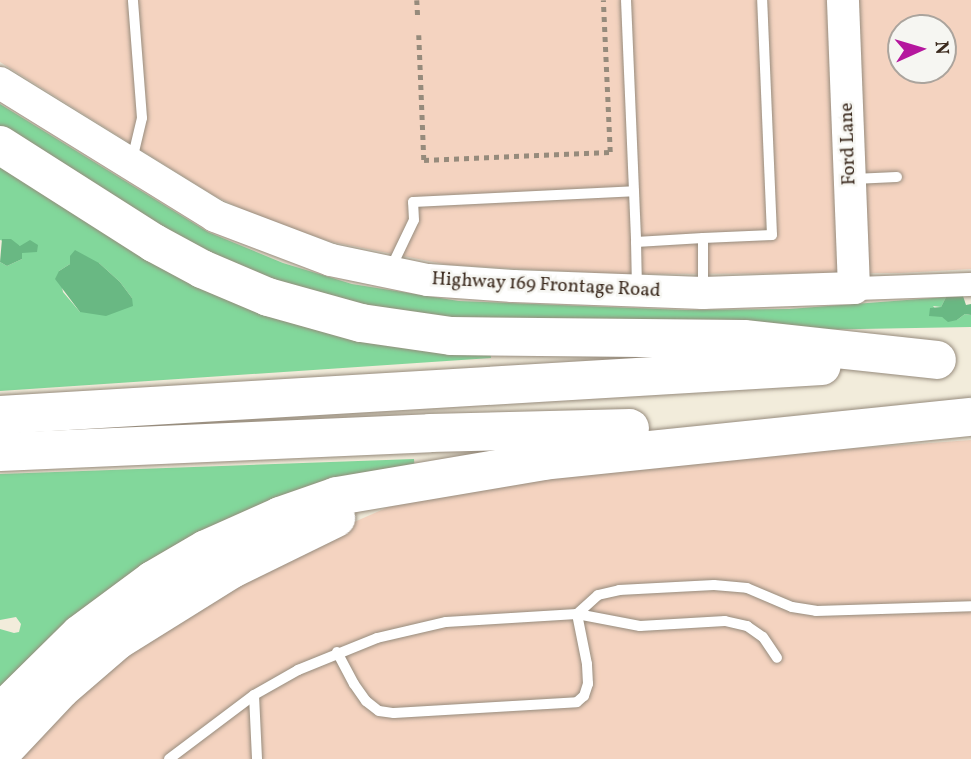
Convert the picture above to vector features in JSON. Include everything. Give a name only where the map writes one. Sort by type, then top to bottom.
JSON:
[{"type":"highway","points":[[0,145],[154,243],[202,269],[268,296],[361,323],[451,336],[744,339],[954,359]]},
{"type":"highway","points":[[0,415],[954,359]]},
{"type":"highway","points":[[0,713],[80,634],[153,580],[206,549],[280,516],[337,496],[454,475],[638,449],[971,417]]},
{"type":"highway","points":[[0,452],[430,433],[873,425]]},
{"type":"highway","points":[[0,754],[89,663],[118,640],[185,596],[356,508],[454,475]]},
{"type":"street","name":"Ford Lane","points":[[843,0],[854,288]]},
{"type":"street","name":"Highway 169 Frontage Road","points":[[0,83],[215,216],[331,260],[389,273],[464,284],[703,293],[971,284]]},
{"type":"lane","points":[[131,166],[142,118],[133,0]]},
{"type":"lane","points":[[626,0],[638,291]]},
{"type":"lane","points":[[636,242],[772,235],[762,0]]},
{"type":"lane","points":[[850,179],[897,177]]},
{"type":"lane","points":[[389,273],[414,219],[413,202],[634,191]]},
{"type":"lane","points":[[703,238],[703,293]]},
{"type":"lane","points":[[577,614],[598,595],[619,590],[715,586],[747,588],[792,607],[816,611],[971,606]]},
{"type":"lane","points":[[337,652],[366,701],[380,711],[394,713],[577,702],[584,696],[588,684],[587,664],[577,614]]},
{"type":"lane","points":[[169,759],[254,695],[337,652],[414,627],[446,622],[577,614],[640,626],[725,621],[747,626],[763,637],[777,658]]},
{"type":"lane","points":[[254,695],[257,759]]},
{"type":"path","points":[[417,0],[418,19]]},
{"type":"path","points":[[419,35],[424,160],[610,152],[603,0]]},
{"type":"shaded area","points":[[0,0],[971,0],[971,269],[901,273],[612,274],[449,265],[332,242],[265,220],[215,196],[0,62]]},
{"type":"shaded area","points":[[971,440],[971,759],[6,759],[74,689],[275,557],[395,504],[529,472]]},
{"type":"green space","points":[[0,104],[208,232],[283,263],[352,284],[459,301],[685,310],[789,309],[946,297],[941,307],[933,306],[942,317],[957,320],[965,314],[971,315],[971,327],[804,330],[438,325],[234,270],[0,131]]},
{"type":"green space","points":[[0,156],[145,249],[490,347],[491,358],[0,391],[0,262],[7,266],[22,259],[20,246],[0,240]],"holes":[[[99,263],[120,282],[132,298],[80,312],[63,292],[59,271],[70,264]]]},
{"type":"green space","points":[[2,239],[11,239],[20,246],[30,240],[38,245],[37,252],[22,253],[22,259],[7,266],[0,262]]},
{"type":"green space","points":[[75,250],[99,263],[120,282],[132,298],[133,306],[106,316],[80,312],[55,279],[59,271],[70,264],[70,256]]},
{"type":"green space","points":[[963,296],[966,305],[971,304],[971,315],[965,314],[948,322],[942,317],[929,316],[930,308],[941,307],[946,297]]},
{"type":"green space","points":[[414,459],[415,471],[0,694],[0,629],[19,632],[21,624],[16,617],[0,620],[0,474]]}]
